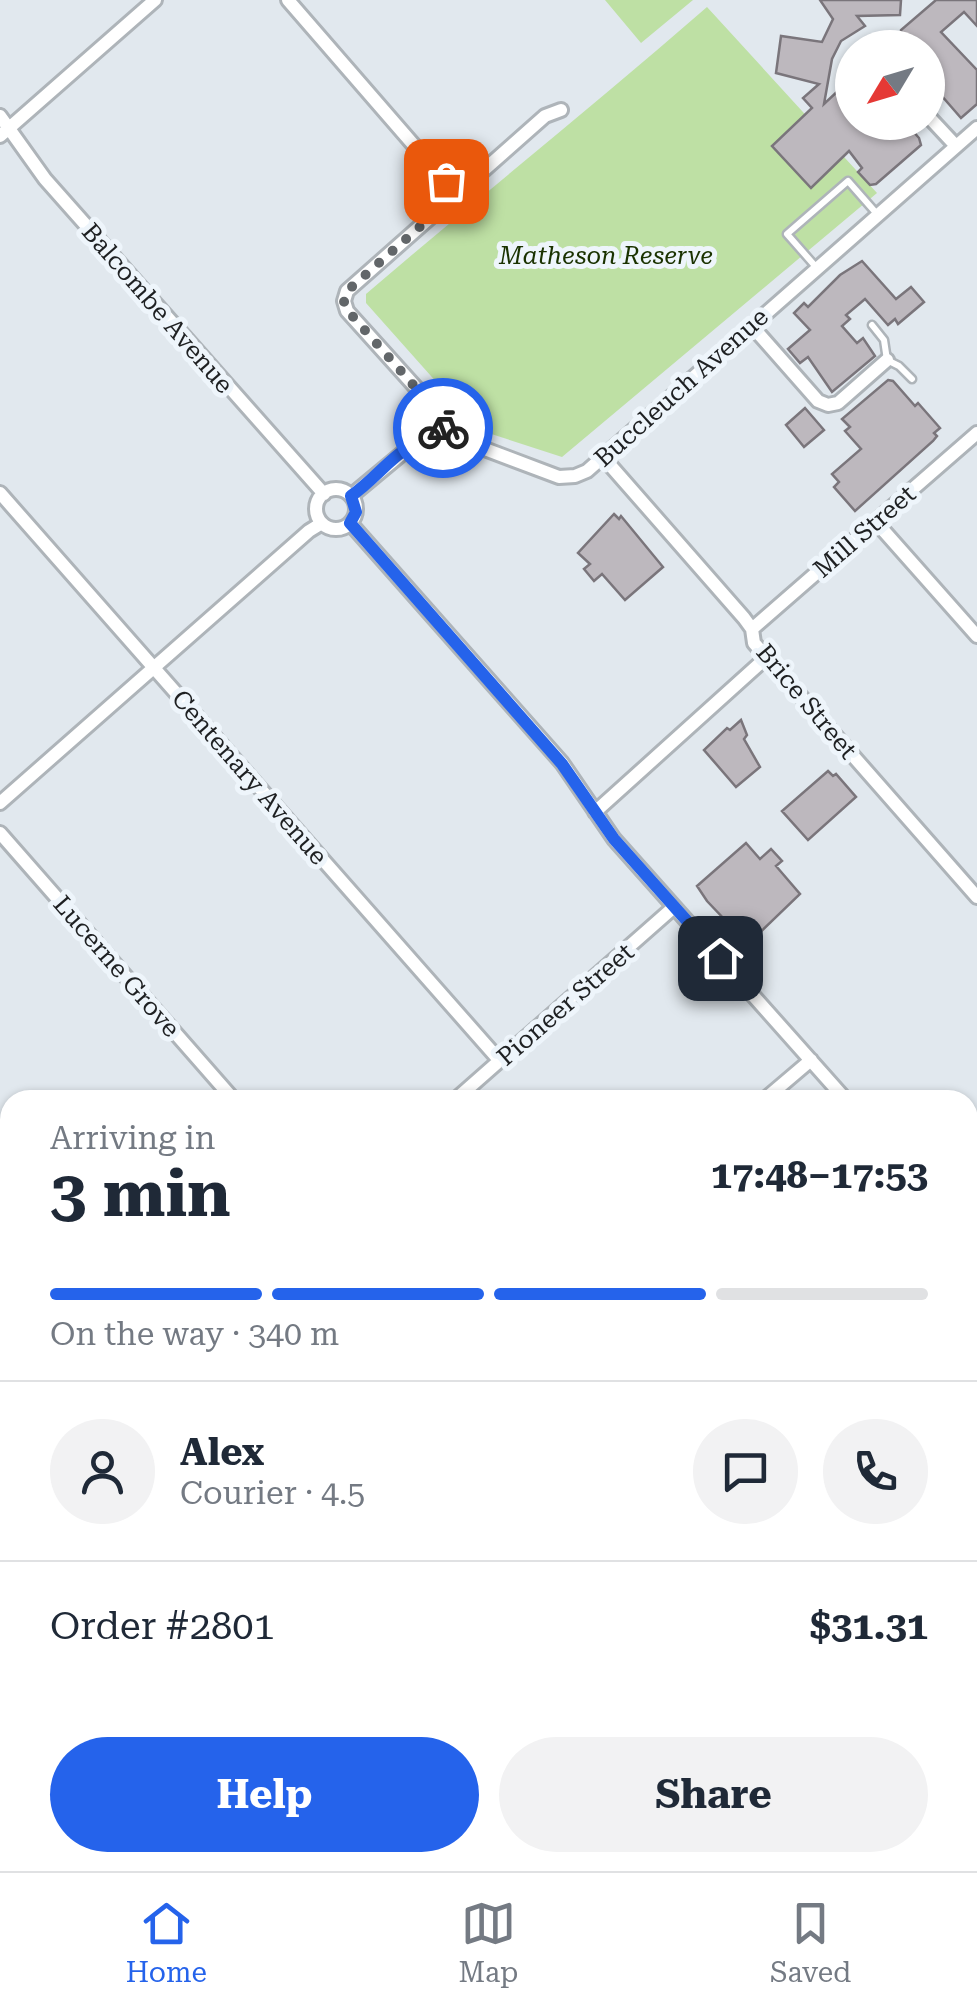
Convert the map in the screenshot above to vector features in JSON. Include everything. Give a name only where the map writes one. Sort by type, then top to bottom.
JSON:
[{"type":"street","points":[[3,126],[155,0]]},
{"type":"street","points":[[288,0],[457,194]]},
{"type":"street","points":[[351,496],[422,436],[445,434],[437,412],[347,310],[346,292],[546,116],[561,110]]},
{"type":"street","name":"Balcombe Avenue","points":[[3,126],[44,179],[324,494]]},
{"type":"street","name":"Buccleuch Avenue","points":[[445,434],[558,476],[587,471],[977,128]]},
{"type":"street","points":[[945,134],[956,146]]},
{"type":"street","points":[[752,325],[818,401],[828,406],[838,404],[887,360]]},
{"type":"street","name":"Mill Street","points":[[752,629],[977,433]]},
{"type":"street","name":"Brice Street","points":[[604,457],[752,629],[754,643],[977,897]]},
{"type":"street","points":[[341,490],[351,496],[356,512],[350,523],[333,529],[322,523],[316,512],[324,494],[341,490]]},
{"type":"street","name":"Centenary Avenue","points":[[0,493],[500,1061]]},
{"type":"street","points":[[876,522],[977,636]]},
{"type":"street","points":[[0,804],[322,523]]},
{"type":"street","points":[[350,523],[562,764],[614,839],[837,1090]]},
{"type":"street","points":[[595,812],[767,658]]},
{"type":"street","name":"Lucerne Grove","points":[[0,833],[225,1090]]},
{"type":"street","name":"Pioneer Street","points":[[467,1090],[674,907]]},
{"type":"street","points":[[776,1090],[811,1060]]},
{"type":"lane","points":[[816,267],[787,234],[848,181],[877,214]]},
{"type":"lane","points":[[872,324],[884,340],[887,360],[900,366],[912,379]]},
{"type":"green space","points":[[605,0],[693,0],[641,43]]},
{"type":"green space","name":"Matheson Reserve","points":[[707,7],[877,193],[562,457],[479,430],[366,303],[366,294]]},
{"type":"building","points":[[820,0],[901,0],[900,15],[857,16],[865,26],[859,30],[835,30],[835,53],[824,104],[835,94],[835,140],[920,140],[921,145],[876,184],[870,185],[858,172],[862,168],[849,151],[811,188],[772,146],[812,108],[803,98],[819,84],[776,73],[781,36],[822,42],[833,19]]},
{"type":"building","points":[[936,0],[977,0],[977,26],[964,12],[943,30],[901,30]]},
{"type":"building","points":[[945,36],[977,70],[977,104],[961,118],[945,100]]},
{"type":"building","points":[[862,261],[896,299],[911,287],[924,302],[898,324],[895,319],[888,325],[865,299],[846,315],[850,319],[842,326],[857,343],[863,338],[875,356],[832,392],[808,357],[800,363],[788,349],[810,330],[794,313],[804,303],[808,307],[840,275]]},
{"type":"building","points":[[888,380],[915,406],[918,403],[940,428],[933,441],[855,511],[834,487],[839,482],[832,474],[861,449],[845,431],[850,427],[842,419]]},
{"type":"building","points":[[805,408],[824,430],[804,447],[786,425]]},
{"type":"building","points":[[614,514],[619,519],[621,516],[663,567],[625,600],[602,574],[594,581],[584,569],[590,564],[578,553]]},
{"type":"building","points":[[741,720],[747,735],[744,739],[760,767],[736,787],[704,750]]},
{"type":"building","points":[[828,771],[836,774],[856,797],[808,840],[782,811]]},
{"type":"building","points":[[746,843],[760,859],[771,849],[782,861],[776,866],[800,894],[748,944],[697,886]]},
{"type":"way so far","points":[[443,428],[437,412],[344,302],[346,292],[457,194],[446,181]]},
{"type":"route","points":[[443,428],[445,434],[422,436],[351,496],[356,512],[350,523],[562,764],[614,839],[720,958]]}]
